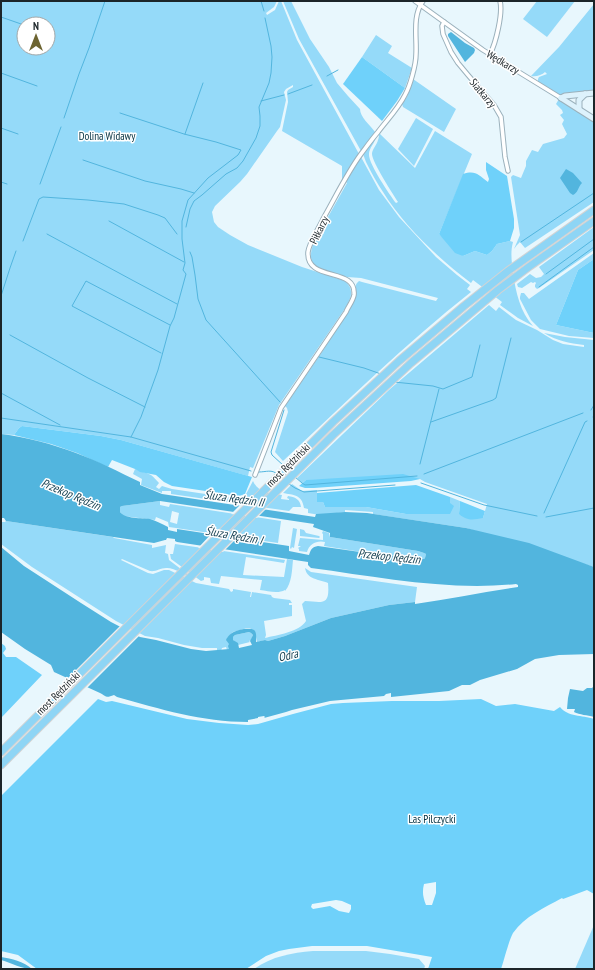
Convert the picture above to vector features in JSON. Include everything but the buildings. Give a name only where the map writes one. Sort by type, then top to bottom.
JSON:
[{"type":"highway","name":"most Rędziński","points":[[1,752],[333,422],[399,361],[464,306],[594,210]]},
{"type":"highway","name":"most Rędziński","points":[[1,765],[333,435],[411,363],[535,262],[594,221]]},
{"type":"street","name":"Wędkarzy","points":[[415,1],[422,3],[444,22],[490,54],[594,119]]},
{"type":"street","points":[[490,54],[497,35],[501,8],[500,1]]},
{"type":"street","name":"Piłkarzy","points":[[254,475],[281,408],[346,312],[353,298],[354,291],[350,283],[346,279],[315,269],[309,260],[308,251],[321,223],[356,162],[376,133],[399,106],[407,92],[416,60],[417,17],[422,3]]},
{"type":"street","name":"Siatkarzy","points":[[444,22],[442,26],[443,34],[451,52],[458,63],[494,105],[500,117],[508,171]]},
{"type":"street","points":[[561,98],[564,96],[594,93]]},
{"type":"street","points":[[579,109],[579,100],[586,94]]},
{"type":"green space","name":"Dolina Widawy","points":[[1,1],[277,1],[274,7],[266,13],[267,15],[275,10],[279,1],[281,1],[297,40],[359,154],[342,181],[342,166],[282,131],[288,102],[287,92],[293,87],[293,85],[284,92],[286,100],[280,127],[247,174],[215,206],[212,212],[214,222],[218,227],[248,245],[302,267],[345,281],[350,287],[351,293],[350,300],[346,307],[279,405],[253,468],[250,467],[248,476],[121,440],[101,436],[22,426],[14,435],[1,434]]},
{"type":"green space","points":[[283,1],[291,1],[310,39],[329,67],[337,83],[360,109],[363,118],[375,132],[361,151],[299,39]]},
{"type":"green space","points":[[537,1],[575,1],[547,37],[523,19]]},
{"type":"green space","points":[[594,4],[594,92],[561,95],[538,82],[539,77],[547,74],[545,72],[539,76],[531,76],[559,47]]},
{"type":"green space","points":[[376,35],[392,46],[388,53],[412,68],[405,88],[362,57]]},
{"type":"green space","points":[[362,57],[405,88],[382,121],[343,84]]},
{"type":"green space","points":[[413,79],[456,109],[444,132],[403,107],[402,104],[407,97]]},
{"type":"green space","points":[[559,99],[594,122],[594,202],[525,248],[520,242],[514,249],[520,235],[511,177],[513,175],[521,178],[526,166],[526,161],[532,150],[538,152],[543,144],[564,138],[567,134],[562,124],[564,120],[560,115],[563,113],[562,110],[556,104]]},
{"type":"green space","points":[[416,118],[433,129],[414,166],[398,149]]},
{"type":"green space","points":[[435,131],[472,154],[439,234],[463,256],[475,251],[487,255],[497,244],[510,241],[513,242],[513,274],[519,302],[533,326],[518,318],[500,305],[502,302],[473,280],[471,283],[435,253],[391,205],[366,162],[363,154],[376,137],[369,152],[370,158],[380,179],[396,203],[398,202],[375,164],[372,154],[379,137],[379,133],[415,168]]},
{"type":"green space","points":[[361,157],[379,190],[399,217],[436,257],[470,285],[467,289],[471,292],[399,353],[283,461],[275,452],[288,412],[285,406],[324,349],[354,300],[356,296],[355,288],[357,283],[359,281],[436,301],[438,298],[361,278],[347,277],[320,269],[313,264],[311,254],[314,242]]},
{"type":"green space","points":[[486,162],[507,176],[514,219],[514,228],[510,241],[497,244],[487,255],[475,251],[463,256],[455,253],[439,234],[463,174],[474,173],[488,182],[489,179],[486,170]]},
{"type":"green space","points":[[594,227],[594,250],[537,289],[535,287],[535,282],[531,282],[522,288],[518,287],[517,284],[530,274],[536,278],[541,277],[544,274],[539,267]]},
{"type":"green space","points":[[594,253],[594,259],[578,270],[556,325],[594,333],[594,338],[569,336],[540,329],[531,320],[520,299],[521,293],[524,293],[529,299]]},
{"type":"green space","points":[[594,259],[594,333],[556,325],[578,270]]},
{"type":"green space","points":[[489,305],[496,311],[499,307],[516,320],[563,344],[584,347],[584,345],[563,341],[544,333],[594,340],[594,567],[466,528],[373,514],[373,512],[345,510],[345,512],[320,515],[308,513],[308,509],[304,508],[303,503],[299,498],[294,495],[283,493],[292,484],[302,491],[317,490],[317,502],[323,502],[325,507],[366,507],[406,514],[450,513],[450,497],[460,501],[459,514],[483,518],[487,504],[420,479],[306,480],[302,483],[297,478],[390,389]]},
{"type":"green space","points":[[22,426],[121,440],[252,477],[245,494],[239,496],[172,486],[164,482],[156,475],[140,472],[112,460],[108,467],[77,453],[51,444],[14,435]]},
{"type":"green space","points":[[135,469],[152,476],[159,483],[156,487],[159,489],[162,486],[172,489],[239,499],[245,496],[253,481],[261,490],[282,495],[281,499],[289,500],[287,498],[288,496],[295,498],[300,502],[301,507],[293,507],[289,511],[171,494],[171,491],[162,491],[162,493],[141,485],[142,479],[133,474]]},
{"type":"green space","points":[[403,474],[420,479],[411,481],[314,488],[299,486],[306,480]]},
{"type":"green space","points":[[416,485],[450,497],[450,503],[454,506],[450,514],[406,514],[366,507],[325,507],[323,502],[317,502],[317,493]]},
{"type":"green space","points":[[160,501],[160,505],[169,507],[170,504],[281,521],[278,543],[169,527],[168,522],[156,517],[155,520],[123,516],[120,512],[120,507]],"holes":[[[172,511],[179,513],[177,524],[170,522]]]},
{"type":"green space","points":[[460,501],[485,511],[483,518],[470,519],[459,514]]},
{"type":"green space","points":[[6,521],[113,537],[152,545],[152,548],[166,545],[165,553],[168,554],[169,560],[194,580],[169,568],[150,571],[122,559],[121,560],[148,573],[153,574],[164,570],[169,570],[196,583],[229,589],[231,592],[233,589],[251,592],[250,597],[252,592],[271,595],[274,598],[290,600],[292,603],[289,603],[289,605],[292,605],[292,616],[264,621],[265,638],[293,630],[303,625],[306,621],[302,604],[305,601],[321,602],[328,596],[328,583],[311,577],[306,572],[305,568],[311,572],[417,587],[415,602],[389,605],[331,618],[268,641],[265,640],[257,642],[255,632],[250,628],[246,628],[233,632],[227,638],[229,649],[227,650],[226,647],[222,648],[221,651],[217,651],[217,648],[202,648],[184,645],[145,636],[116,621],[32,567],[1,544],[1,522]]},
{"type":"green space","points":[[293,528],[297,529],[294,548],[292,547],[291,549],[290,548]]},
{"type":"green space","points":[[300,529],[304,530],[306,533],[320,537],[300,536]]},
{"type":"green space","points":[[323,531],[329,533],[330,537],[418,551],[426,554],[425,558],[422,559],[374,554],[324,546],[325,542],[316,542],[311,545],[307,552],[299,551],[298,548],[301,546],[298,546],[300,538],[323,540]]},
{"type":"green space","points":[[175,544],[285,560],[284,563],[246,557],[243,575],[284,577],[287,559],[293,560],[289,584],[285,591],[276,592],[260,590],[262,580],[221,576],[219,584],[211,583],[210,578],[204,577],[204,580],[201,581],[171,559],[170,554],[173,554]]},
{"type":"green space","points":[[249,632],[253,635],[249,641],[250,642],[238,645],[233,640],[235,635]]},
{"type":"green space","points":[[1,643],[5,646],[6,649],[3,653],[6,657],[16,657],[42,675],[1,718]]},
{"type":"green space","name":"Las Pilczycki","points":[[98,699],[187,719],[248,725],[258,724],[331,704],[343,703],[481,699],[496,706],[515,704],[554,711],[560,707],[567,713],[594,719],[594,894],[587,890],[563,899],[562,898],[535,913],[523,922],[511,936],[501,969],[428,969],[432,957],[367,946],[312,946],[279,951],[266,956],[246,969],[37,969],[18,955],[1,951],[1,796]],"holes":[[[436,882],[436,893],[432,905],[426,905],[423,894],[424,884]],[[336,900],[351,905],[349,913],[339,911],[330,906],[313,909],[311,907],[312,904]]]},
{"type":"green space","points":[[594,925],[594,969],[575,969]]},
{"type":"green space","points":[[313,951],[366,951],[390,954],[419,959],[425,966],[424,969],[254,969],[275,958]]},
{"type":"water","points":[[451,32],[475,50],[465,62],[448,36]]},
{"type":"water","points":[[566,169],[573,173],[582,183],[573,195],[560,178]]},
{"type":"water","points":[[1,434],[39,441],[76,453],[140,482],[140,485],[162,494],[315,517],[316,514],[345,512],[367,513],[466,528],[529,543],[594,567],[594,654],[559,655],[535,659],[517,669],[480,680],[470,685],[462,685],[449,691],[391,697],[391,693],[384,696],[330,701],[264,718],[264,716],[258,717],[248,720],[248,722],[214,720],[181,714],[114,695],[108,697],[105,696],[54,672],[51,665],[1,632],[1,547],[24,566],[81,603],[111,622],[140,637],[206,651],[229,649],[229,644],[226,640],[227,638],[232,633],[240,630],[254,630],[256,634],[256,642],[265,640],[268,641],[331,618],[389,605],[428,602],[518,587],[518,585],[464,586],[388,579],[311,568],[308,565],[308,562],[177,542],[175,539],[167,538],[166,540],[154,543],[6,521],[4,518],[1,518]],"holes":[[[160,501],[314,524],[313,527],[330,533],[330,537],[418,551],[426,554],[425,558],[422,559],[318,546],[314,547],[310,551],[309,555],[289,551],[289,546],[177,529],[177,532],[168,530],[168,527],[150,519],[130,517],[120,512],[120,507],[122,506]],[[249,632],[253,635],[250,641],[252,645],[239,648],[238,643],[233,640],[233,637],[235,635]]]},
{"type":"water","points":[[594,686],[594,717],[576,713],[574,712],[575,709],[567,709],[570,689],[583,691]]},
{"type":"water","points":[[1,957],[21,962],[32,969],[1,960]]},
{"type":"pier","points":[[241,504],[267,508],[257,518],[231,514]]},
{"type":"pier","points":[[213,532],[239,536],[223,552],[198,548]]},
{"type":"pier","points":[[121,625],[140,635],[86,689],[66,680]]},
{"type":"waterway","points":[[64,118],[105,1]]},
{"type":"waterway","points":[[261,1],[264,11]]},
{"type":"waterway","points":[[1,17],[16,22]]},
{"type":"waterway","points":[[186,227],[190,209],[194,201],[226,174],[237,168],[243,161],[256,138],[260,126],[259,107],[269,83],[271,73],[271,46],[265,18]]},
{"type":"waterway","points":[[327,76],[338,70]]},
{"type":"waterway","points":[[1,73],[37,86]]},
{"type":"waterway","points":[[185,134],[203,83]]},
{"type":"waterway","points":[[288,94],[312,85]]},
{"type":"waterway","points":[[261,101],[284,95]]},
{"type":"waterway","points":[[120,113],[184,134],[241,150],[238,155],[208,178],[188,200],[182,221],[182,239],[185,263],[183,270],[186,274],[158,370],[141,417],[131,437]]},
{"type":"waterway","points":[[40,184],[61,127]]},
{"type":"waterway","points":[[1,128],[18,134]]},
{"type":"waterway","points":[[83,160],[145,181],[194,193]]},
{"type":"waterway","points":[[1,182],[7,184]]},
{"type":"waterway","points":[[521,242],[594,193]]},
{"type":"waterway","points":[[23,241],[39,199],[43,197],[124,204],[165,218],[177,234]]},
{"type":"waterway","points":[[109,221],[184,262]]},
{"type":"waterway","points":[[47,234],[177,304]]},
{"type":"waterway","points":[[546,274],[594,239]]},
{"type":"waterway","points":[[539,287],[594,247]]},
{"type":"waterway","points":[[1,296],[16,251]]},
{"type":"waterway","points":[[190,252],[198,299],[206,320],[280,402]]},
{"type":"waterway","points":[[161,353],[72,306],[86,281],[170,325]]},
{"type":"waterway","points":[[10,335],[88,378],[145,407]]},
{"type":"waterway","points":[[431,422],[496,398],[511,338]]},
{"type":"waterway","points":[[394,382],[433,386],[443,389],[472,377],[480,345]]},
{"type":"waterway","points":[[319,357],[364,368],[381,374]]},
{"type":"waterway","points":[[420,464],[439,389]]},
{"type":"waterway","points":[[1,393],[60,425]]},
{"type":"waterway","points":[[591,410],[594,405]]},
{"type":"waterway","points":[[284,410],[271,452],[272,455],[284,466]]},
{"type":"waterway","points":[[424,474],[583,413]]},
{"type":"waterway","points":[[1,418],[131,437],[251,471]]},
{"type":"waterway","points":[[544,513],[585,422],[587,421]]},
{"type":"waterway","points":[[259,472],[271,471],[277,474]]},
{"type":"waterway","points":[[295,477],[305,485],[417,476]]},
{"type":"waterway","points":[[421,483],[484,505],[537,516]]},
{"type":"waterway","points":[[289,484],[304,492],[395,485]]},
{"type":"waterway","points":[[546,517],[594,508]]},
{"type":"water label","name":"Przekop Rędzin","points":[[71,494]]},
{"type":"water label","name":"Śluza Rędzin II","points":[[234,498]]},
{"type":"water label","name":"Śluza Rędzin I","points":[[234,535]]},
{"type":"water label","name":"Przekop Rędzin","points":[[389,556]]},
{"type":"water label","name":"Odra","points":[[288,655]]}]
